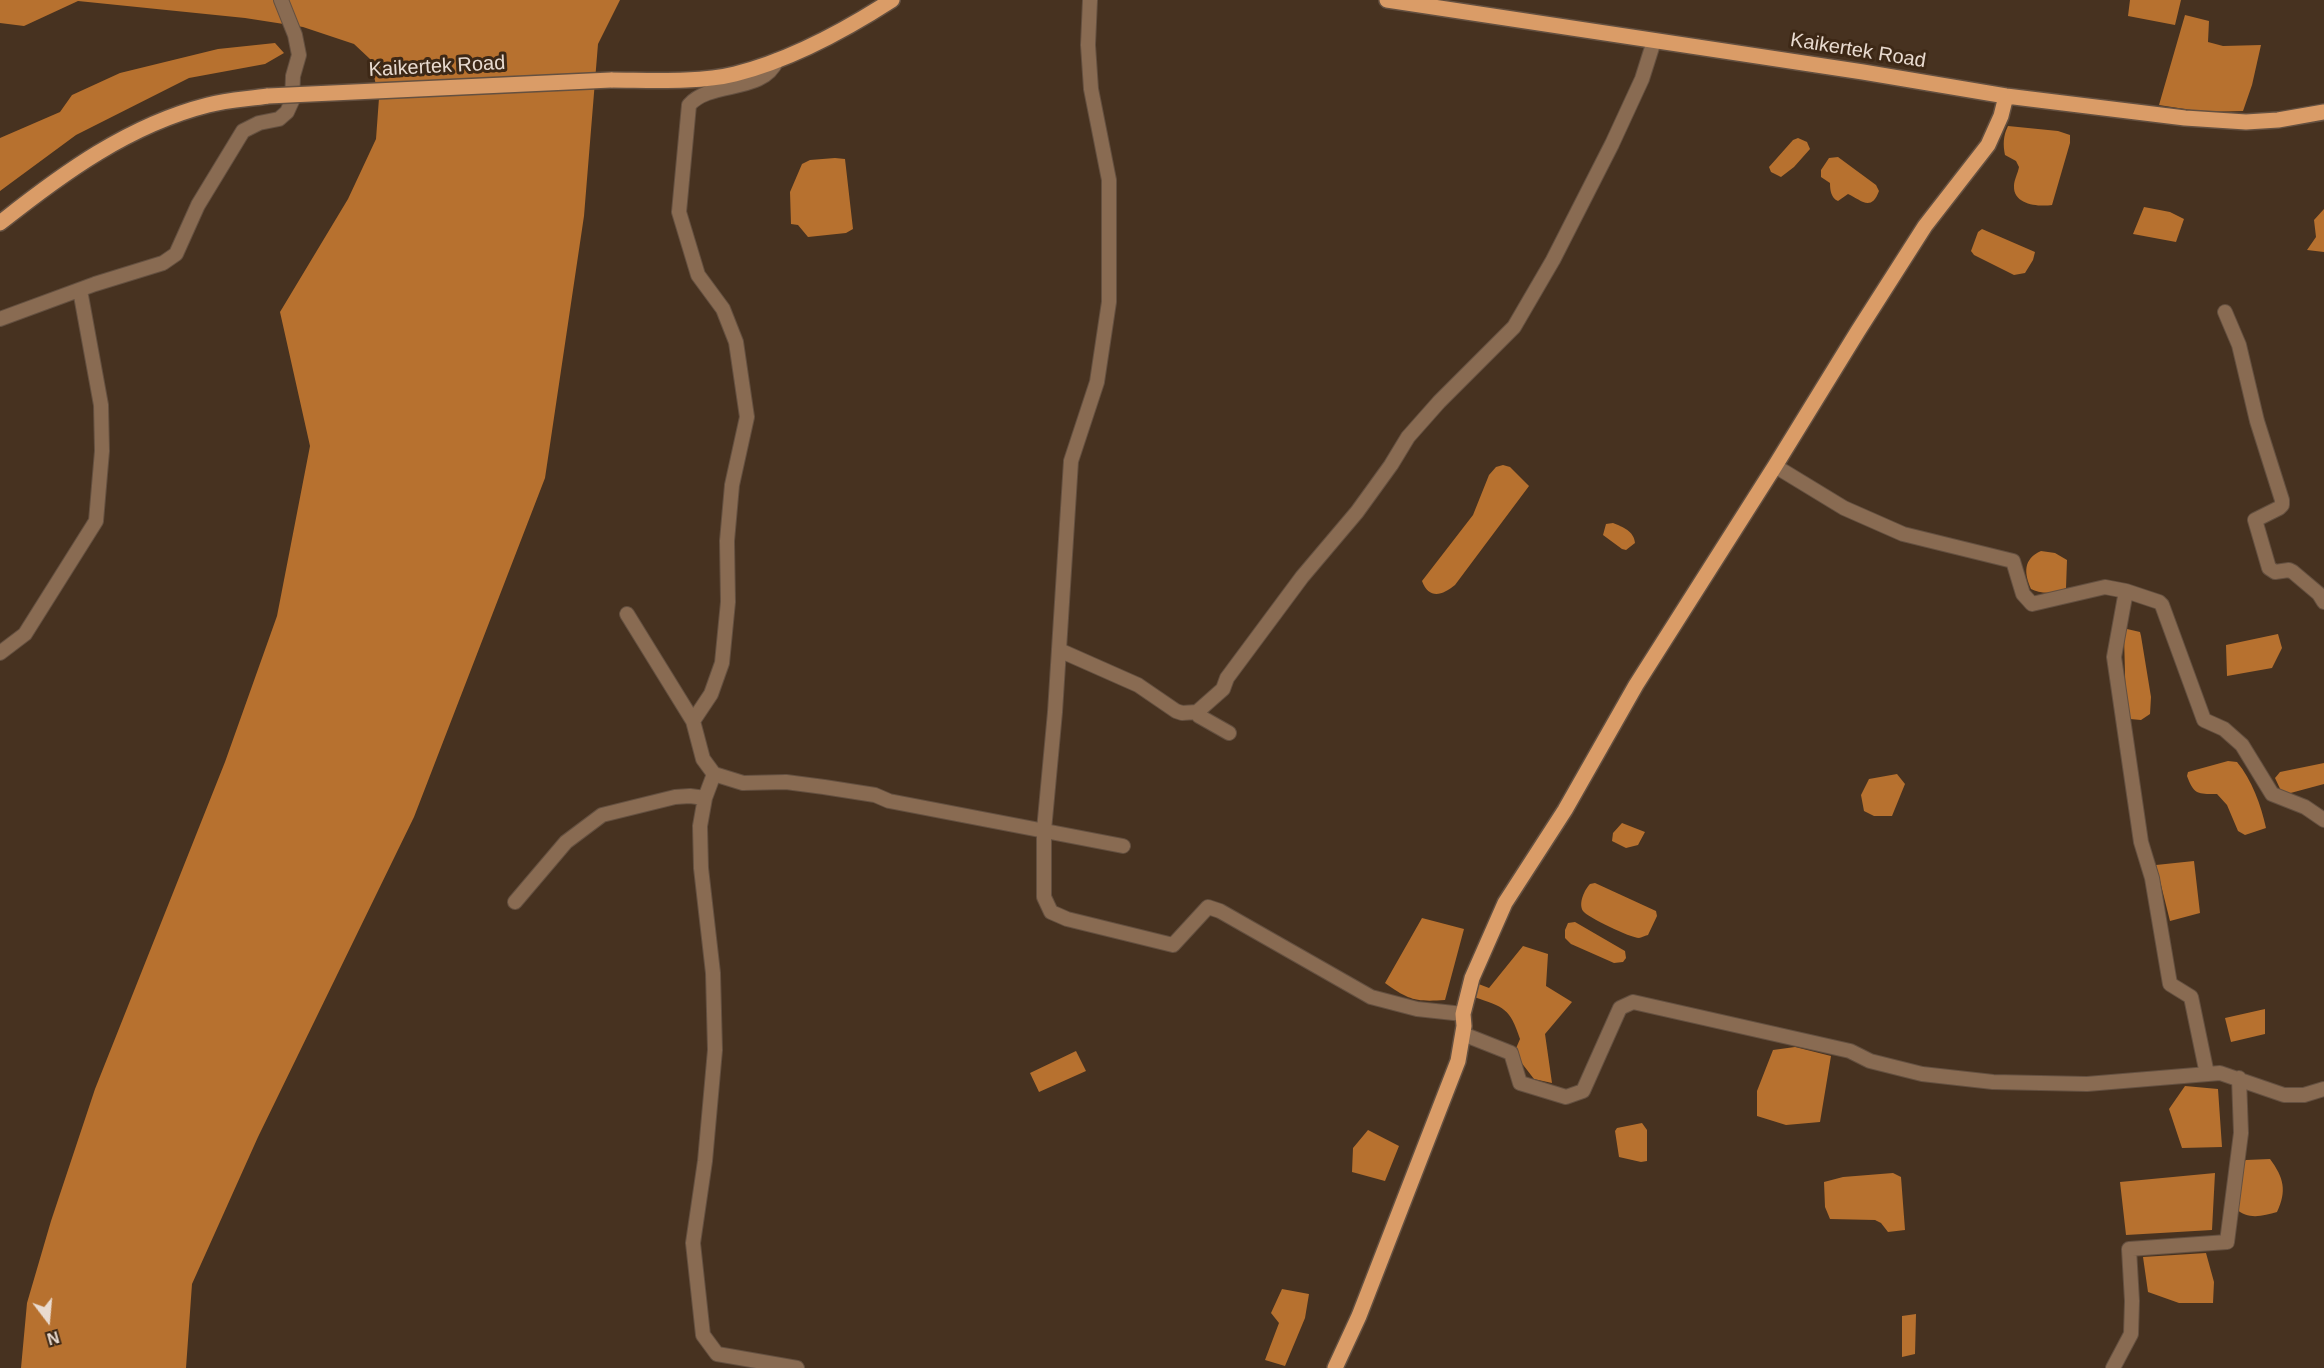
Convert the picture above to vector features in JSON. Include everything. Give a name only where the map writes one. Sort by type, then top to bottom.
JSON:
[{"type":"main road","name":"Kaikertek Road","points":[[0,223],[46,186],[92,156],[135,132],[209,104],[268,96],[611,80],[686,80],[733,75],[777,60],[854,25],[892,0]]},
{"type":"main road","name":"Kaikertek Road","points":[[1387,0],[1464,5],[1654,42],[1863,72],[2006,96],[2185,118],[2246,122],[2278,120],[2324,112]]},
{"type":"main road","points":[[1335,1368],[1359,1316],[1458,1061],[1463,1034],[1463,1014],[1472,978],[1505,903],[1565,810],[1636,685],[1925,226],[1988,145],[2001,116],[2006,96]]},
{"type":"street","points":[[0,319],[163,263],[176,254],[198,205],[243,132],[259,123],[279,119],[287,112],[292,101],[293,76],[299,55],[295,35],[281,0]]},
{"type":"street","points":[[1090,0],[1088,45],[1091,89],[1109,180],[1109,302],[1097,382],[1071,460],[1062,570],[1059,651],[1044,830],[1044,897],[1051,912],[1067,919],[1173,945],[1208,907],[1220,910],[1371,997],[1417,1009],[1463,1014]]},
{"type":"street","points":[[1059,651],[1138,686],[1182,713],[1197,712],[1223,688],[1227,678],[1302,577],[1357,512],[1391,465],[1408,436],[1514,327],[1548,268],[1612,144],[1642,80],[1654,42]]},
{"type":"street","points":[[693,721],[711,694],[722,663],[728,602],[727,541],[732,485],[747,417],[736,342],[723,309],[698,275],[679,212],[689,105],[700,95],[754,80],[770,73],[777,60]]},
{"type":"street","points":[[0,653],[25,634],[96,521],[102,451],[101,405],[80,290]]},
{"type":"street","points":[[2225,312],[2239,345],[2257,421],[2282,500],[2279,507],[2255,520],[2269,568],[2275,572],[2289,570],[2293,572],[2319,594],[2324,602]]},
{"type":"street","points":[[1775,466],[1844,508],[1903,534],[2013,561],[2023,594],[2032,604],[2105,587],[2159,602],[2204,720],[2224,729],[2242,745],[2272,794],[2305,807],[2324,820]]},
{"type":"street","points":[[2126,591],[2114,657],[2141,842],[2152,878],[2170,984],[2191,997],[2207,1074]]},
{"type":"street","points":[[627,614],[693,721],[704,759],[714,774],[743,783],[786,782],[875,795],[889,801],[1123,846]]},
{"type":"street","points":[[1197,712],[1199,716],[1229,733]]},
{"type":"street","points":[[714,774],[705,798],[700,826],[701,868],[713,973],[715,1050],[705,1161],[693,1243],[704,1335],[717,1361],[797,1368]]},
{"type":"street","points":[[515,902],[566,842],[602,815],[675,797],[705,798]]},
{"type":"street","points":[[1463,1034],[1511,1053],[1520,1083],[1566,1097],[1583,1091],[1620,1008],[1634,1002],[1850,1051],[1870,1061],[1922,1074],[1993,1082],[2086,1084],[2220,1073],[2284,1095],[2304,1095],[2324,1089]]},
{"type":"street","points":[[2113,1368],[2131,1334],[2129,1249],[2228,1242],[2241,1133],[2239,1078]]},
{"type":"shaded area","points":[[0,0],[620,0],[598,44],[584,216],[545,478],[414,817],[258,1137],[192,1284],[186,1368],[21,1368],[27,1303],[51,1221],[95,1089],[225,762],[277,616],[310,446],[280,312],[348,199],[376,139],[379,98],[370,59],[354,44],[303,27],[245,18],[78,1],[24,26],[0,23]]},
{"type":"shaded area","points":[[2130,0],[2181,0],[2175,25],[2128,16]]},
{"type":"shaded area","points":[[2185,15],[2209,21],[2208,42],[2223,46],[2261,45],[2252,85],[2243,111],[2204,112],[2159,105]]},
{"type":"shaded area","points":[[275,43],[284,53],[265,64],[189,78],[76,135],[0,191],[0,138],[60,112],[72,95],[120,73],[218,49]]},
{"type":"shaded area","points":[[2008,126],[2058,131],[2070,135],[2070,143],[2052,205],[2040,206],[2022,201],[2015,192],[2014,184],[2019,167],[2016,161],[2005,155],[2004,140]]},
{"type":"shaded area","points":[[1798,138],[1807,142],[1810,149],[1794,167],[1781,177],[1771,172],[1769,167],[1793,140]]},
{"type":"shaded area","points":[[1838,157],[1876,185],[1879,191],[1876,198],[1865,203],[1848,194],[1838,201],[1834,198],[1830,183],[1821,177],[1821,170],[1829,158]]},
{"type":"shaded area","points":[[845,159],[853,229],[846,233],[808,237],[798,225],[791,224],[790,192],[802,164],[810,160]]},
{"type":"shaded area","points":[[2144,207],[2170,212],[2184,219],[2176,242],[2133,234]]},
{"type":"shaded area","points":[[2324,209],[2324,252],[2307,250],[2316,237],[2314,220]]},
{"type":"shaded area","points":[[1982,229],[2035,252],[2025,273],[2014,275],[1974,255],[1971,251],[1978,232]]},
{"type":"shaded area","points":[[1503,465],[1510,467],[1529,486],[1455,585],[1437,594],[1428,591],[1422,581],[1473,515],[1489,475],[1496,467]]},
{"type":"shaded area","points":[[1613,523],[1633,535],[1635,543],[1626,550],[1603,535],[1606,524]]},
{"type":"shaded area","points":[[2041,551],[2055,553],[2067,560],[2066,588],[2048,593],[2031,589],[2026,572],[2028,562]]},
{"type":"shaded area","points":[[2127,629],[2140,632],[2151,697],[2150,714],[2141,720],[2130,719],[2126,713],[2124,635]]},
{"type":"shaded area","points":[[2278,634],[2282,648],[2272,668],[2227,676],[2226,645]]},
{"type":"shaded area","points":[[2228,761],[2237,762],[2247,777],[2259,802],[2266,828],[2245,835],[2238,831],[2227,805],[2217,794],[2201,793],[2192,787],[2187,776],[2188,772]]},
{"type":"shaded area","points":[[2324,763],[2324,784],[2283,795],[2275,778],[2280,772]]},
{"type":"shaded area","points":[[1897,774],[1905,784],[1892,816],[1874,816],[1864,811],[1861,795],[1869,779]]},
{"type":"shaded area","points":[[1622,823],[1645,832],[1638,845],[1626,848],[1612,841],[1613,833]]},
{"type":"shaded area","points":[[2194,861],[2200,913],[2170,921],[2156,865]]},
{"type":"shaded area","points":[[1595,883],[1656,911],[1657,916],[1648,935],[1639,938],[1627,935],[1586,914],[1581,904],[1584,893],[1590,884]]},
{"type":"shaded area","points":[[1422,918],[1464,929],[1445,1000],[1413,999],[1385,983]]},
{"type":"shaded area","points":[[1575,922],[1625,951],[1626,958],[1623,962],[1614,963],[1571,944],[1565,938],[1565,930],[1568,923]]},
{"type":"shaded area","points":[[1523,946],[1548,954],[1546,986],[1572,1002],[1545,1034],[1552,1083],[1534,1079],[1514,1053],[1520,1039],[1513,1021],[1505,1010],[1474,997],[1476,983],[1489,988]]},
{"type":"shaded area","points":[[2265,1009],[2265,1034],[2231,1042],[2225,1018]]},
{"type":"shaded area","points":[[1795,1047],[1831,1056],[1820,1122],[1786,1125],[1757,1116],[1757,1091],[1773,1050]]},
{"type":"shaded area","points":[[1076,1051],[1086,1071],[1039,1092],[1030,1073]]},
{"type":"shaded area","points":[[2185,1086],[2218,1089],[2222,1147],[2182,1148],[2169,1109]]},
{"type":"shaded area","points":[[1642,1123],[1647,1130],[1647,1161],[1641,1162],[1619,1157],[1615,1131],[1617,1128]]},
{"type":"shaded area","points":[[1368,1130],[1399,1146],[1385,1181],[1352,1172],[1353,1148]]},
{"type":"shaded area","points":[[2270,1159],[2281,1179],[2283,1191],[2277,1212],[2256,1216],[2246,1215],[2236,1209],[2238,1165],[2246,1160]]},
{"type":"shaded area","points":[[1893,1173],[1901,1177],[1905,1230],[1888,1232],[1881,1223],[1875,1220],[1830,1219],[1825,1207],[1824,1182],[1843,1177]]},
{"type":"shaded area","points":[[2215,1173],[2212,1230],[2126,1235],[2120,1182]]},
{"type":"shaded area","points":[[2206,1253],[2214,1282],[2213,1303],[2179,1303],[2148,1292],[2143,1257]]},
{"type":"shaded area","points":[[1282,1289],[1309,1294],[1305,1318],[1285,1366],[1265,1360],[1279,1323],[1271,1313]]},
{"type":"shaded area","points":[[1916,1314],[1915,1354],[1902,1357],[1902,1316]]}]
